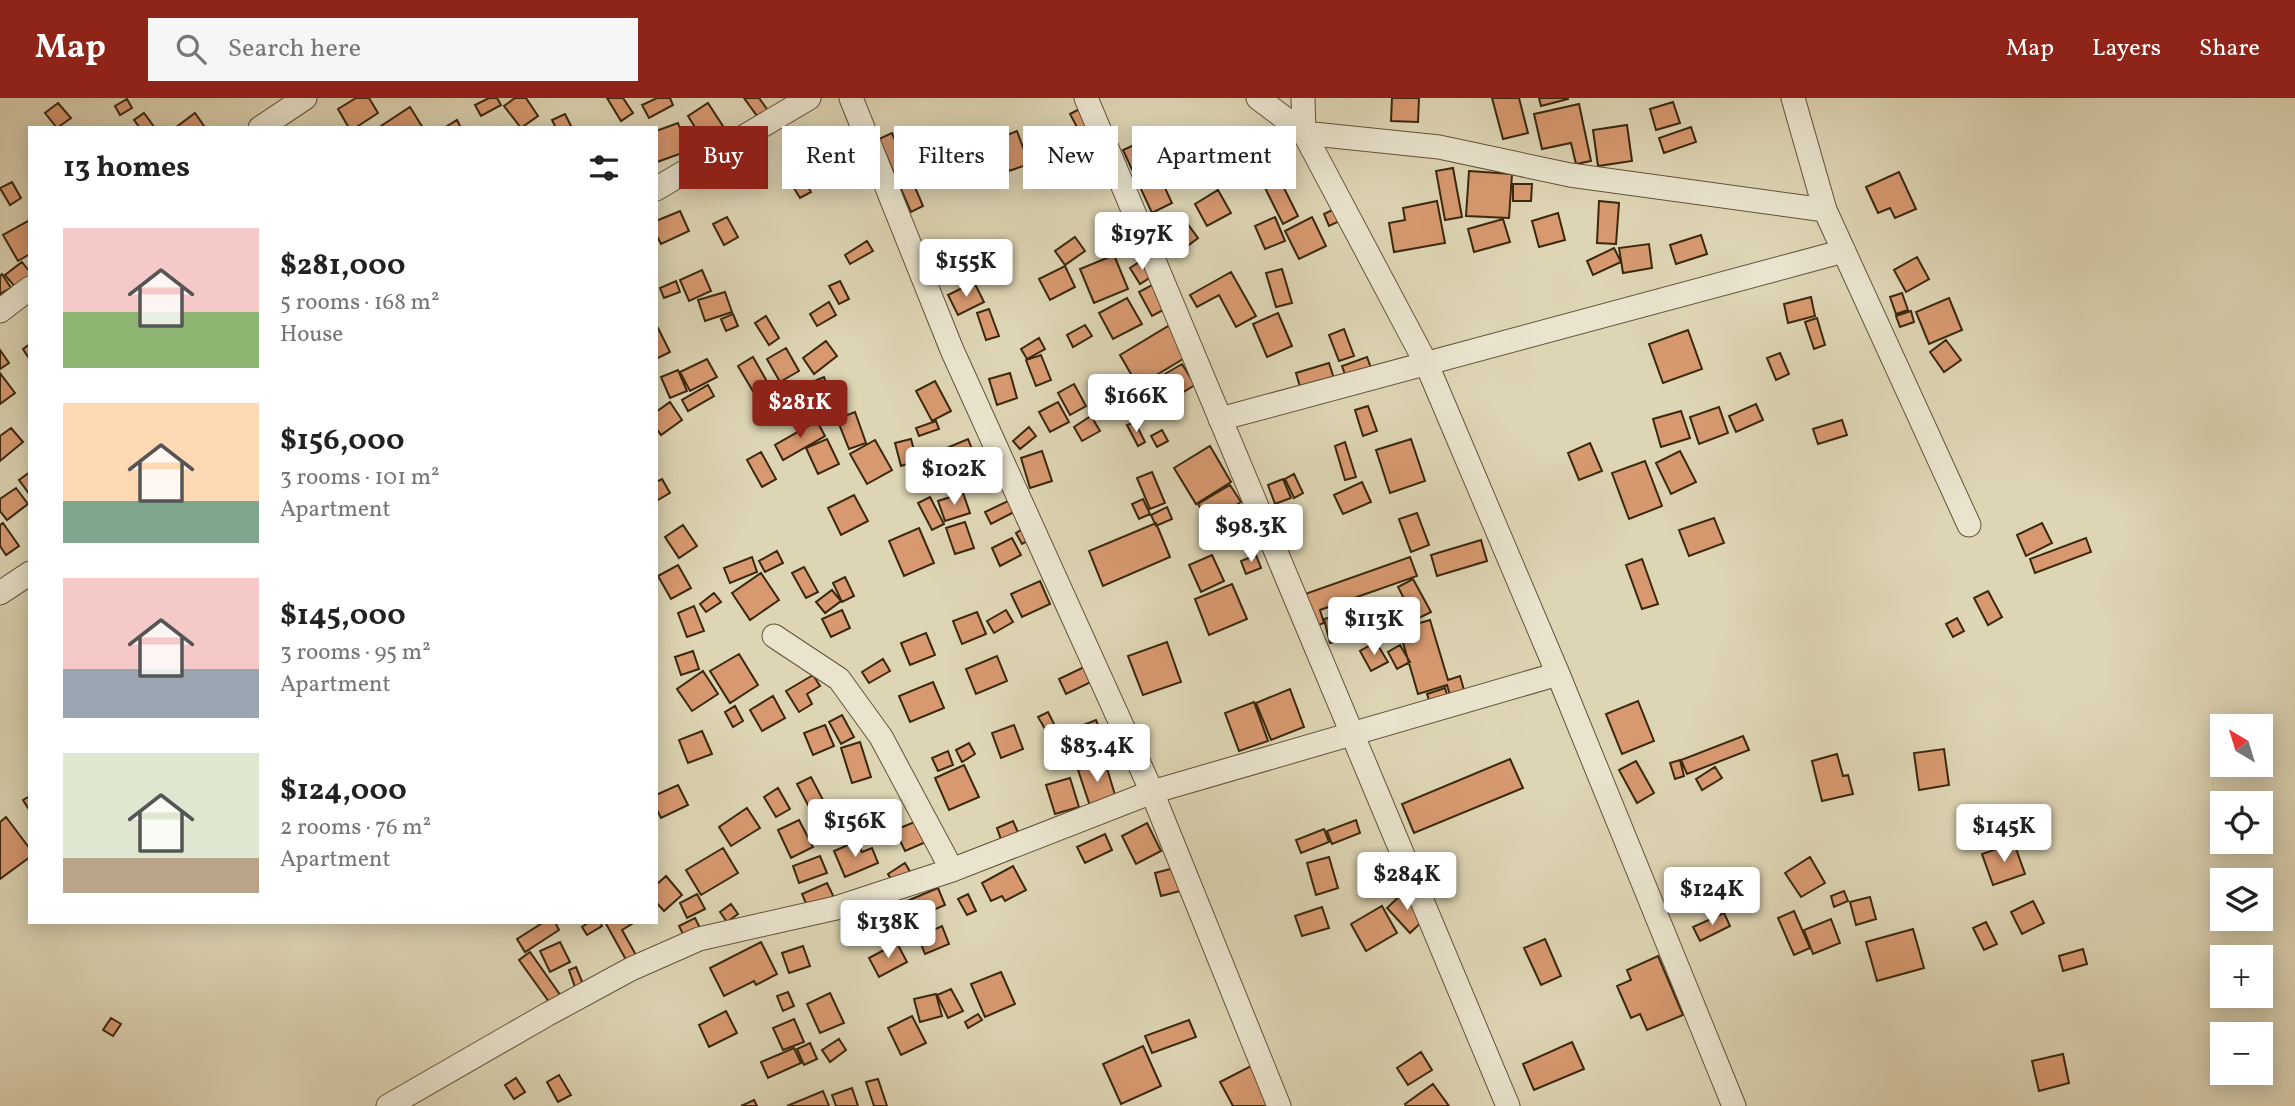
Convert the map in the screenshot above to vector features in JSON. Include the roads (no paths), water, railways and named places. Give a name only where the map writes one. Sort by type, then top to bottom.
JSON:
[{"type":"street","points":[[263,126],[305,98]]},
{"type":"street","points":[[658,188],[809,98]]},
{"type":"street","points":[[851,98],[952,350],[1152,792],[1279,1106]]},
{"type":"street","points":[[1086,98],[1508,1106]]},
{"type":"street","points":[[1258,98],[1304,133],[1427,365],[1558,674],[1734,1106]]},
{"type":"street","points":[[1303,98],[1304,133]]},
{"type":"street","points":[[1793,98],[1825,210],[1969,525]]},
{"type":"street","points":[[1304,133],[1439,147],[1570,175],[1825,210]]},
{"type":"street","points":[[1220,419],[1844,251]]},
{"type":"street","points":[[0,311],[28,290]]},
{"type":"street","points":[[0,593],[28,574]]},
{"type":"street","points":[[774,636],[839,679],[881,737],[952,870]]},
{"type":"street","points":[[388,1106],[548,1013],[631,969],[699,939],[836,908],[952,870],[1152,792],[1558,674]]}]
